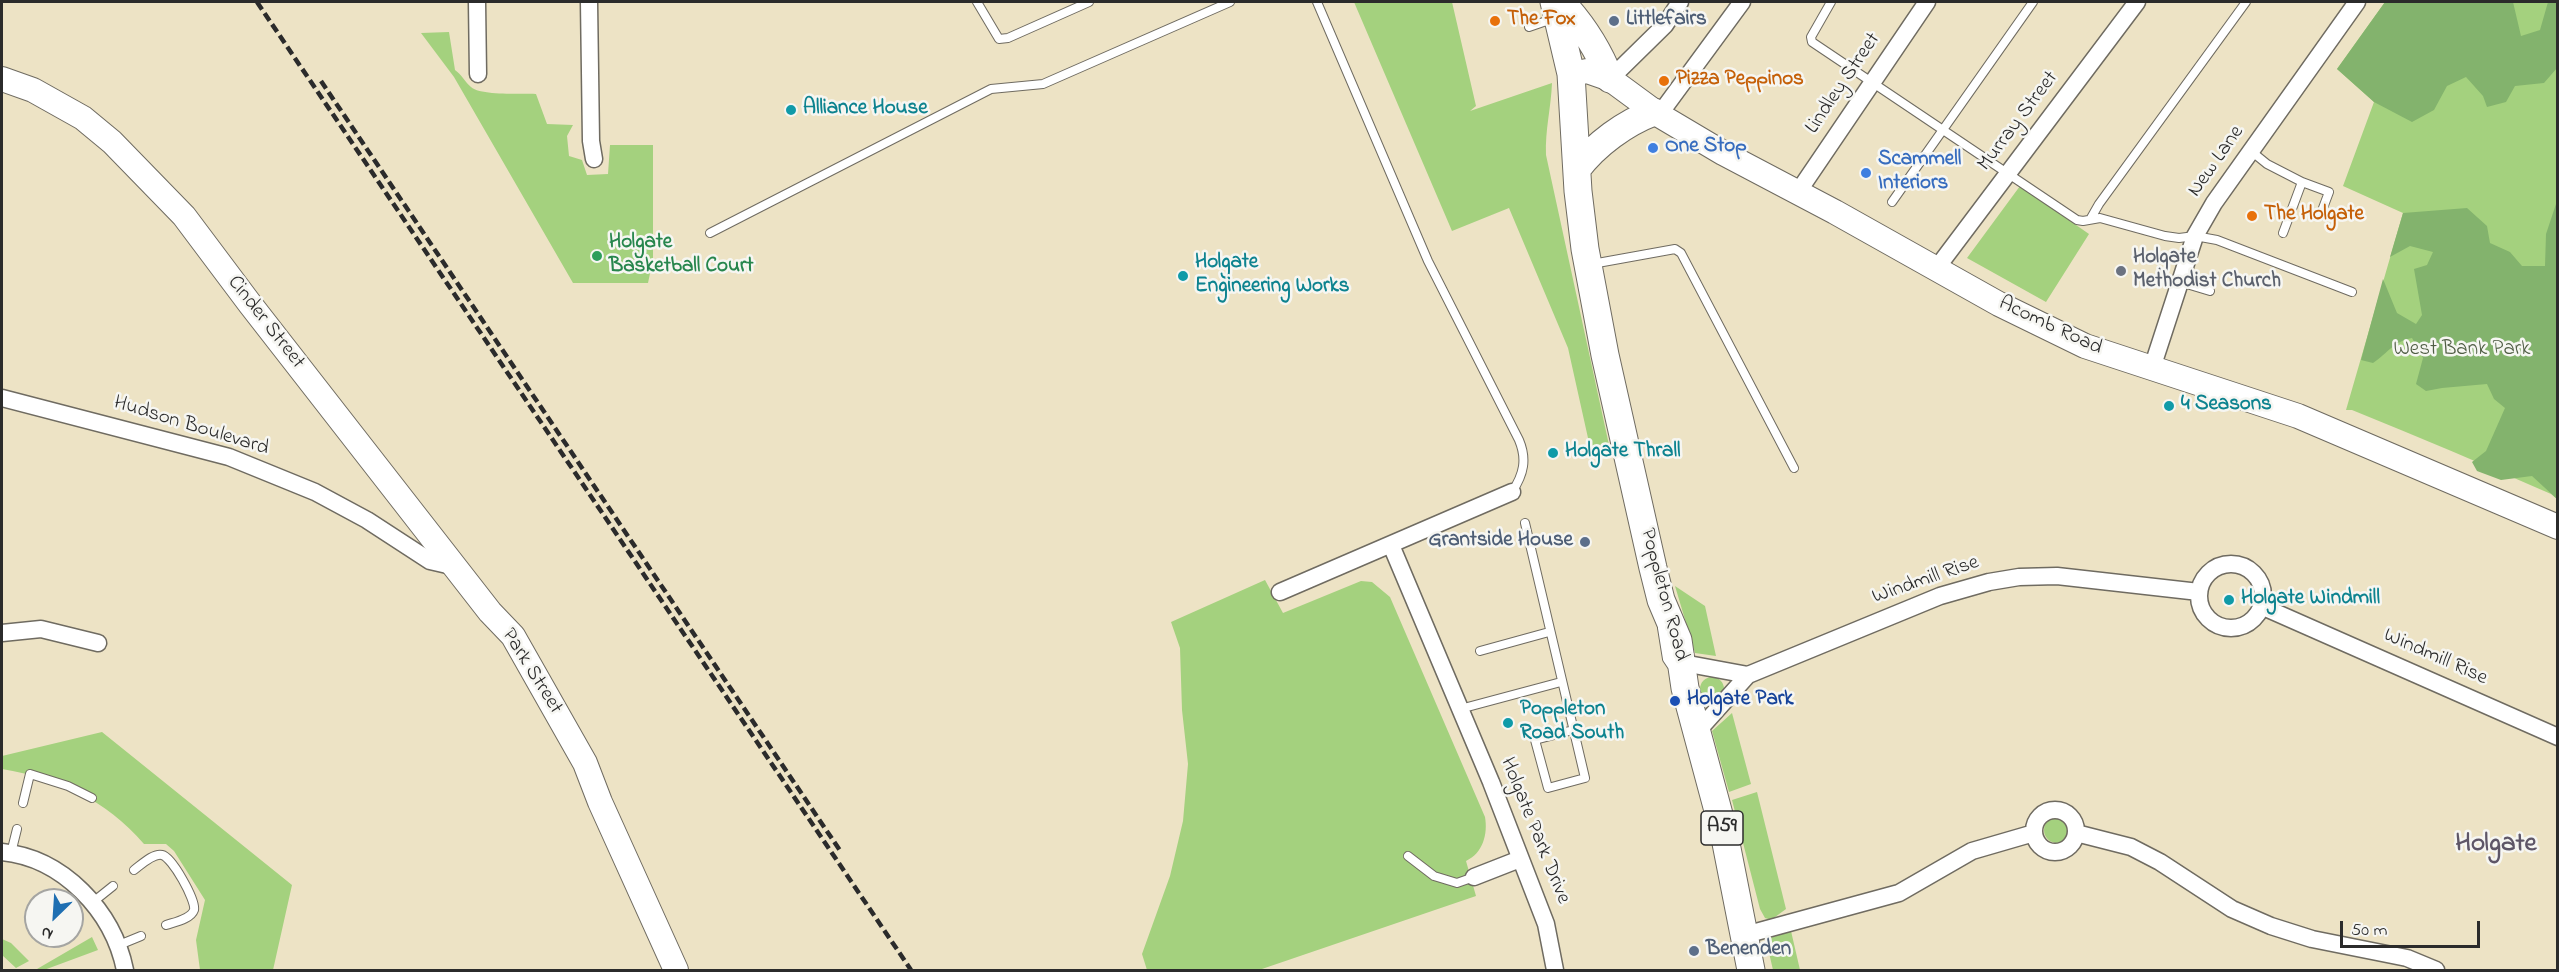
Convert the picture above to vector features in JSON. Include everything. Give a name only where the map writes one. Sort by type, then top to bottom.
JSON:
[{"type":"main road","points":[[1558,6],[1585,30],[1601,55],[1610,79]]},
{"type":"main road","name":"A59","points":[[1558,6],[1571,74]]},
{"type":"main road","name":"Poppleton Road","points":[[1571,74],[1580,211],[1605,355],[1661,600],[1678,640],[1696,733],[1719,814],[1751,970]]},
{"type":"main road","points":[[1577,168],[1595,148],[1630,123],[1656,113]]},
{"type":"street","points":[[477,2],[478,74]]},
{"type":"street","points":[[589,2],[591,141],[594,159]]},
{"type":"street","points":[[1656,113],[1742,2]]},
{"type":"street","name":"Lindley Street","points":[[1798,192],[1927,2]]},
{"type":"street","name":"Murray Street","points":[[1935,269],[2137,2]]},
{"type":"street","name":"New Lane","points":[[2152,368],[2195,236],[2214,203],[2357,2]]},
{"type":"street","points":[[1610,79],[1665,25],[1676,3]]},
{"type":"street","name":"Acomb Road","points":[[1571,74],[1587,71],[1610,79],[1656,113],[1723,153],[1999,304],[2085,346],[2298,416],[2558,527]]},
{"type":"street","name":"Cinder Street","points":[[2,79],[33,90],[83,118],[112,142],[184,216],[490,612]]},
{"type":"street","name":"Hudson Boulevard","points":[[2,398],[229,457],[315,492],[367,520],[430,561],[456,567]]},
{"type":"street","points":[[1280,592],[1512,492]]},
{"type":"street","name":"Holgate Park Drive","points":[[1391,545],[1546,924],[1555,970]]},
{"type":"street","points":[[2233,564],[2251,572],[2257,579],[2261,587],[2261,606],[2248,622],[2239,627],[2218,625],[2203,612],[2199,592],[2207,575],[2223,565],[2233,564]]},
{"type":"street","name":"Windmill Rise","points":[[1696,733],[1748,675],[1940,596],[1989,582],[2019,577],[2057,576],[2199,592]]},
{"type":"street","name":"Windmill Rise","points":[[2261,606],[2558,737]]},
{"type":"street","name":"Park Street","points":[[490,612],[513,636],[585,763],[676,970]]},
{"type":"street","points":[[2,633],[41,629],[98,643]]},
{"type":"street","points":[[1684,675],[1748,675]]},
{"type":"street","points":[[2057,811],[2070,817],[2076,833],[2070,846],[2057,852],[2040,846],[2034,833],[2035,826],[2043,814],[2057,811]]},
{"type":"street","points":[[1745,935],[1899,893],[1972,851],[2034,833]]},
{"type":"street","points":[[2076,833],[2131,847],[2160,862],[2232,909],[2271,926],[2312,939],[2399,956],[2431,969]]},
{"type":"street","points":[[6,852],[55,871],[77,886],[108,922],[119,945],[125,970]]},
{"type":"street","points":[[1474,877],[1520,859]]},
{"type":"lane","points":[[980,2],[999,39],[1008,38],[1089,2]]},
{"type":"lane","points":[[710,233],[991,89],[1043,84],[1230,2]]},
{"type":"lane","points":[[1317,2],[1428,261],[1524,452],[1524,466],[1512,492]]},
{"type":"lane","points":[[1831,2],[1811,37],[1812,42],[2077,220],[2100,218],[2165,236],[2180,238],[2195,236],[2217,240],[2352,292]]},
{"type":"lane","points":[[1892,202],[2032,2]]},
{"type":"lane","points":[[2091,218],[2098,204],[2246,2]]},
{"type":"lane","points":[[1529,27],[1558,6]]},
{"type":"lane","points":[[2251,151],[2267,164],[2302,182],[2329,192],[2320,216]]},
{"type":"lane","points":[[2283,233],[2302,182]]},
{"type":"lane","points":[[1589,265],[1675,249],[1681,253],[1794,468]]},
{"type":"lane","points":[[2180,282],[2210,291]]},
{"type":"lane","points":[[1525,523],[1585,778],[1548,788],[1535,740],[1573,730]]},
{"type":"lane","points":[[1480,651],[1549,632]]},
{"type":"lane","points":[[1460,709],[1561,682]]},
{"type":"lane","points":[[23,803],[30,774],[62,784],[92,798]]},
{"type":"lane","points":[[6,852],[17,829]]},
{"type":"lane","points":[[134,870],[154,856],[162,855],[169,859],[182,879],[194,906],[193,911],[189,916],[166,925]]},
{"type":"lane","points":[[1408,856],[1434,876],[1457,884],[1474,877]]},
{"type":"lane","points":[[93,902],[113,886]]},
{"type":"lane","points":[[119,945],[141,936]]},
{"type":"green space","points":[[1354,2],[1452,2],[1476,106],[1470,111],[1552,83],[1546,155],[1609,445],[1590,447],[1568,348],[1509,208],[1452,231]]},
{"type":"green space","name":"West Bank Park","points":[[2385,2],[2557,2],[2557,499],[2551,494],[2452,451],[2352,410],[2346,410],[2403,213],[2343,186],[2374,102],[2337,69]]},
{"type":"green space","points":[[2385,2],[2513,2],[2521,36],[2540,30],[2548,2],[2557,2],[2557,68],[2544,83],[2515,86],[2506,102],[2487,107],[2483,96],[2466,77],[2447,86],[2434,110],[2412,122],[2374,102],[2337,69]]},
{"type":"green space","points":[[449,32],[455,70],[471,87],[492,93],[536,94],[547,124],[573,125],[567,136],[569,156],[582,160],[587,175],[608,174],[610,145],[653,145],[653,259],[648,283],[573,283],[454,77],[421,33]]},
{"type":"green space","points":[[2020,186],[2089,234],[2046,302],[1967,258]]},
{"type":"green space","points":[[2557,201],[2557,499],[2532,476],[2501,480],[2477,471],[2472,462],[2486,451],[2505,408],[2494,399],[2487,384],[2426,391],[2416,384],[2423,358],[2412,338],[2396,345],[2373,363],[2361,360],[2383,279],[2397,313],[2416,324],[2422,315],[2414,269],[2427,265],[2433,252],[2410,246],[2390,257],[2403,213],[2467,208],[2487,226],[2490,243],[2510,252],[2522,266],[2545,266],[2546,234]]},
{"type":"green space","points":[[1265,580],[1283,613],[1361,581],[1372,582],[1390,597],[1485,817],[1486,830],[1483,842],[1477,853],[1466,861],[1476,896],[1259,970],[1147,970],[1142,954],[1170,876],[1183,821],[1188,764],[1182,710],[1180,648],[1171,622]]},
{"type":"green space","points":[[1675,586],[1705,606],[1716,656],[1695,653]]},
{"type":"green space","points":[[1712,677],[1717,678],[1723,684],[1723,694],[1717,700],[1712,701],[1707,700],[1701,694],[1700,689],[1701,684],[1707,678]]},
{"type":"green space","points":[[1732,713],[1751,784],[1729,792],[1712,731]]},
{"type":"green space","points":[[102,732],[292,885],[273,970],[200,970],[196,940],[205,900],[174,851],[166,844],[144,844],[114,815],[80,793],[43,779],[2,769],[2,756]]},
{"type":"green space","points":[[1757,792],[1786,909],[1771,920],[1765,918],[1760,909],[1732,800]]},
{"type":"green space","points":[[2057,817],[2066,821],[2070,830],[2066,839],[2057,843],[2048,839],[2044,830],[2048,821]]},
{"type":"green space","points":[[1791,931],[1800,970],[1773,970],[1767,944],[1770,938]]},
{"type":"green space","points":[[92,937],[98,950],[44,970],[37,969],[73,948],[84,948],[84,942]]},
{"type":"green space","points":[[2,939],[11,943],[29,961],[16,968],[2,955]]},
{"type":"railway","points":[[257,2],[911,970]]},
{"type":"railway","points":[[321,81],[841,852]]},
{"type":"place","name":"The Fox","points":[[1495,21]]},
{"type":"place","name":"Littlefairs","points":[[1614,21]]},
{"type":"place","name":"Pizza Peppinos","points":[[1664,81]]},
{"type":"place","name":"Alliance House","points":[[791,110]]},
{"type":"place","name":"One Stop","points":[[1653,148]]},
{"type":"place","name":"Scammell Interiors","points":[[1866,173]]},
{"type":"place","name":"The Holgate","points":[[2252,216]]},
{"type":"place","name":"Holgate Basketball Court","points":[[597,256]]},
{"type":"place","name":"Holgate Methodist Church","points":[[2121,271]]},
{"type":"place","name":"Holgate Engineering Works","points":[[1183,276]]},
{"type":"place","name":"4 Seasons","points":[[2169,406]]},
{"type":"place","name":"Holgate Thrall","points":[[1553,453]]},
{"type":"place","name":"Grantside House","points":[[1585,542]]},
{"type":"place","name":"Holgate Windmill","points":[[2229,600]]},
{"type":"place","name":"Holgate Park","points":[[1675,701]]},
{"type":"place","name":"Poppleton Road South","points":[[1508,723]]},
{"type":"place","name":"Benenden","points":[[1694,951]]},
{"type":"district","name":"Holgate","points":[[2496,846]]}]
